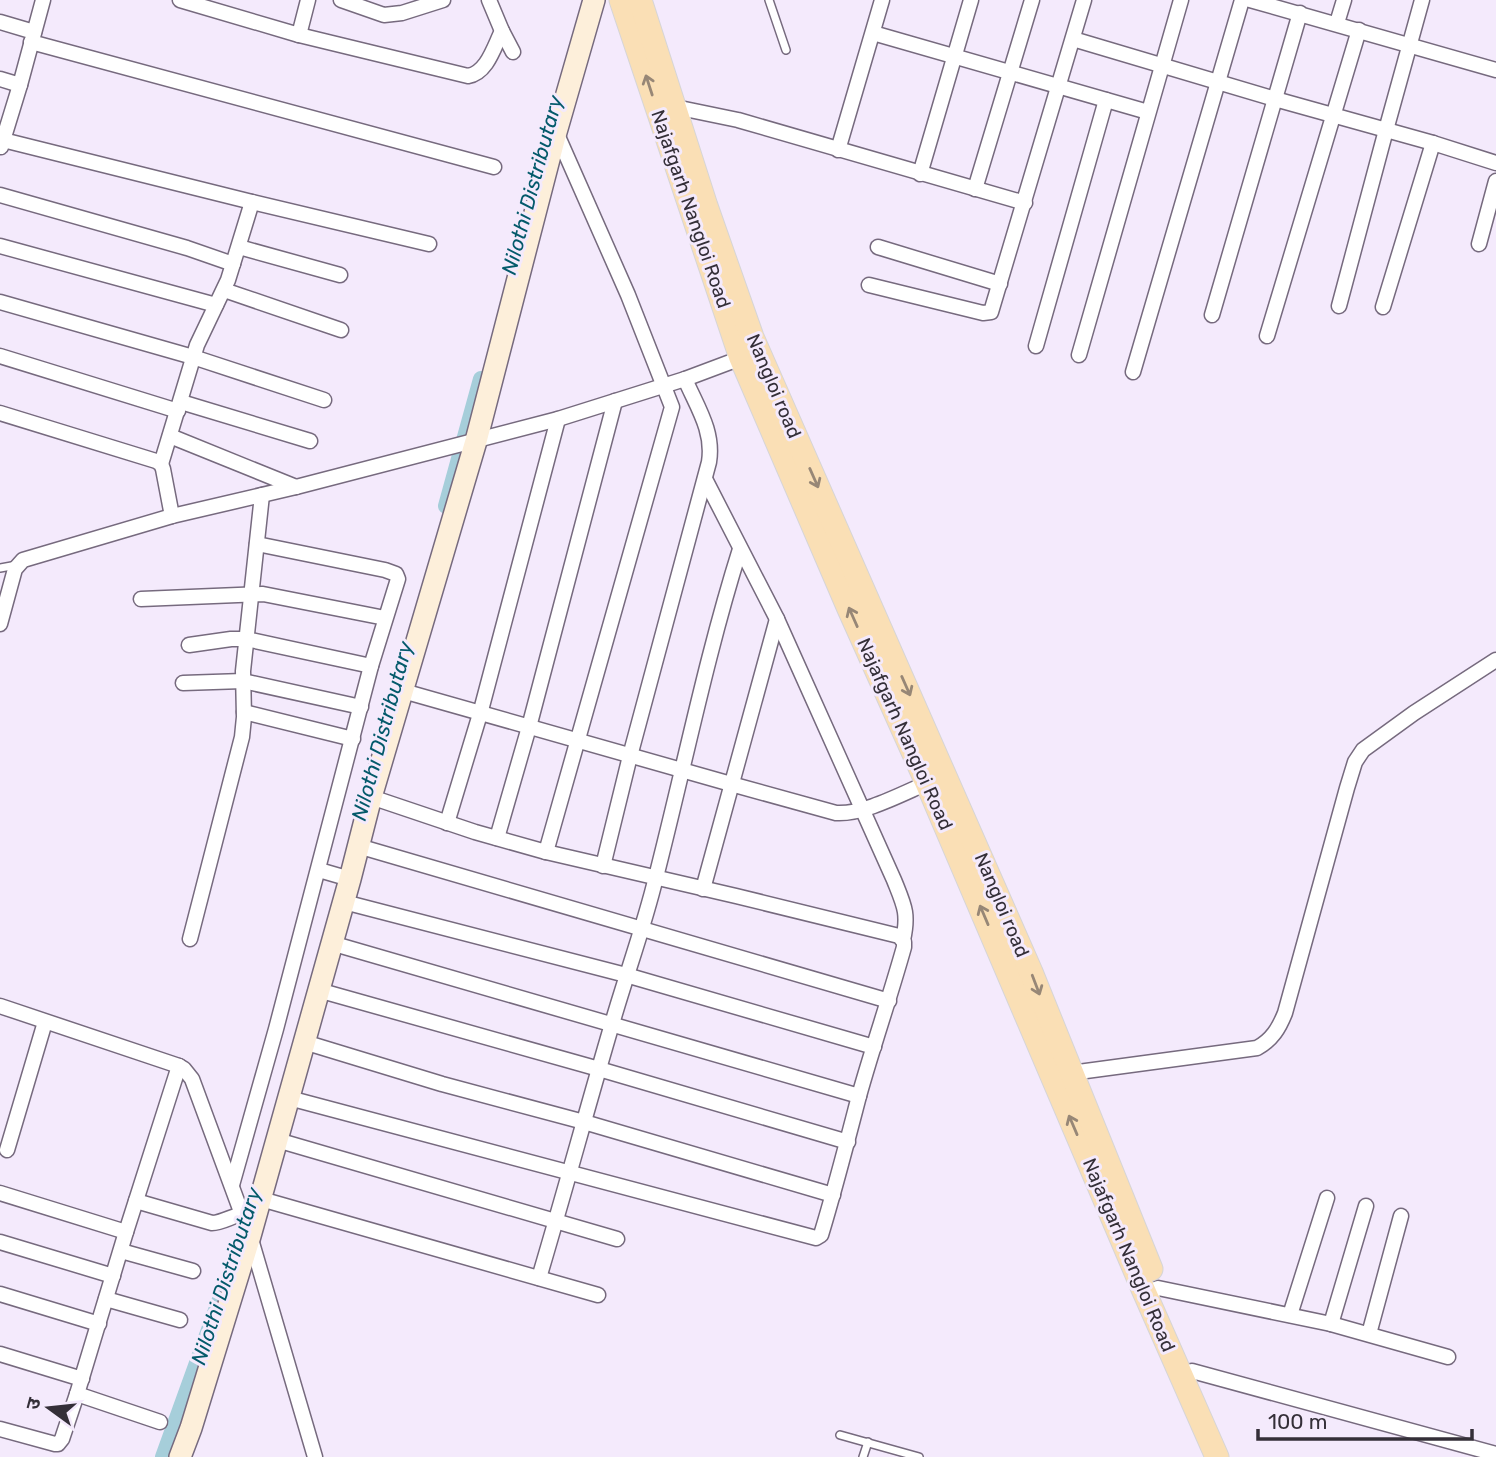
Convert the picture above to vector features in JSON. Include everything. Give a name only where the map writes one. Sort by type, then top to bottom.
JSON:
[{"type":"main road","name":"Najafgarh Nangloi Road","points":[[621,0],[737,318],[741,358],[849,609],[936,779],[1152,1291],[1217,1457]]},
{"type":"main road","name":"Nangloi road","points":[[640,0],[706,206],[737,318],[752,337],[936,779],[1031,972],[1152,1291],[1192,1371],[1230,1457]]},
{"type":"street","points":[[43,0],[20,85],[2,137],[252,202],[429,244]]},
{"type":"street","points":[[180,0],[299,34],[468,76],[475,75],[484,66],[502,31]]},
{"type":"street","points":[[299,34],[308,0]]},
{"type":"street","points":[[341,0],[384,15],[402,13],[443,0]]},
{"type":"street","points":[[489,0],[513,52]]},
{"type":"street","points":[[182,1457],[261,1199],[344,902],[347,878],[475,441],[556,132],[594,0]]},
{"type":"street","points":[[838,150],[882,0]]},
{"type":"street","points":[[920,174],[971,0]]},
{"type":"street","points":[[975,189],[1032,0]]},
{"type":"street","points":[[869,285],[987,314],[993,310],[1084,0]]},
{"type":"street","points":[[1079,355],[1181,0]]},
{"type":"street","points":[[1133,372],[1242,0]]},
{"type":"street","points":[[1250,0],[1274,3],[1496,70]]},
{"type":"street","points":[[1337,23],[1343,0]]},
{"type":"street","points":[[1339,306],[1422,0]]},
{"type":"street","points":[[1212,315],[1300,13]]},
{"type":"street","points":[[0,22],[33,37],[494,167]]},
{"type":"street","points":[[1267,336],[1359,30]]},
{"type":"street","points":[[873,33],[1148,112]]},
{"type":"street","points":[[1073,38],[1496,163]]},
{"type":"street","points":[[0,79],[20,85]]},
{"type":"street","points":[[1036,346],[1106,100]]},
{"type":"street","points":[[675,107],[738,120],[1025,203]]},
{"type":"street","points":[[546,852],[672,404],[628,295],[556,132]]},
{"type":"street","points":[[1383,307],[1433,143]]},
{"type":"street","points":[[1479,244],[1496,181]]},
{"type":"street","points":[[0,195],[187,248],[233,264]]},
{"type":"street","points":[[172,516],[161,464],[193,357],[224,290],[252,202]]},
{"type":"street","points":[[0,246],[216,305]]},
{"type":"street","points":[[239,247],[340,275]]},
{"type":"street","points":[[878,247],[1000,284]]},
{"type":"street","points":[[224,290],[341,330]]},
{"type":"street","points":[[0,302],[193,357],[324,400]]},
{"type":"street","points":[[0,356],[310,441]]},
{"type":"street","points":[[0,624],[17,565],[27,558],[172,516],[558,419],[685,379],[741,358]]},
{"type":"street","points":[[603,866],[709,462],[709,432],[685,379]]},
{"type":"street","points":[[497,838],[615,401]]},
{"type":"street","points":[[0,413],[148,457],[161,464]]},
{"type":"street","points":[[447,823],[480,714],[558,419]]},
{"type":"street","points":[[170,436],[296,487]]},
{"type":"street","points":[[289,1098],[816,1238],[821,1235],[904,947],[905,907],[776,619],[705,479]]},
{"type":"street","points":[[190,939],[244,723],[246,639],[262,495]]},
{"type":"street","points":[[232,1185],[322,871],[371,666],[398,579],[393,573],[257,544]]},
{"type":"street","points":[[539,1279],[656,879],[723,601],[740,549]]},
{"type":"street","points":[[141,599],[252,593],[385,618]]},
{"type":"street","points":[[703,889],[776,619]]},
{"type":"street","points":[[189,645],[246,639],[371,666]]},
{"type":"street","points":[[1070,1073],[1257,1048],[1265,1044],[1285,1013],[1347,788],[1359,755],[1373,742],[1496,660]]},
{"type":"street","points":[[183,683],[243,681],[361,707]]},
{"type":"street","points":[[403,691],[836,813],[863,810],[936,779]]},
{"type":"street","points":[[244,712],[353,739]]},
{"type":"street","points":[[371,797],[546,852],[894,934],[903,940]]},
{"type":"street","points":[[358,846],[889,1001]]},
{"type":"street","points":[[322,871],[347,878]]},
{"type":"street","points":[[344,902],[626,975],[874,1047]]},
{"type":"street","points":[[331,943],[859,1096]]},
{"type":"street","points":[[318,990],[848,1142]]},
{"type":"street","points":[[0,1006],[178,1066],[192,1079],[243,1214],[315,1457]]},
{"type":"street","points":[[7,1150],[45,1022]]},
{"type":"street","points":[[304,1042],[833,1195]]},
{"type":"street","points":[[0,1429],[50,1443],[58,1444],[62,1439],[178,1066]]},
{"type":"street","points":[[277,1140],[617,1239]]},
{"type":"street","points":[[0,1193],[126,1232]]},
{"type":"street","points":[[1290,1315],[1326,1198]]},
{"type":"street","points":[[261,1199],[598,1295]]},
{"type":"street","points":[[136,1201],[212,1223],[243,1214]]},
{"type":"street","points":[[1331,1324],[1366,1206]]},
{"type":"street","points":[[1369,1334],[1401,1216]]},
{"type":"street","points":[[0,1242],[113,1276]]},
{"type":"street","points":[[121,1251],[193,1271]]},
{"type":"street","points":[[1152,1291],[1331,1324],[1448,1357]]},
{"type":"street","points":[[0,1294],[99,1324]]},
{"type":"street","points":[[106,1299],[180,1320]]},
{"type":"street","points":[[0,1354],[82,1379]]},
{"type":"street","points":[[1192,1371],[1496,1454]]},
{"type":"street","points":[[77,1394],[160,1422]]},
{"type":"lane","points":[[769,0],[786,50]]},
{"type":"lane","points":[[0,568],[17,565]]},
{"type":"lane","points":[[840,1435],[919,1457]]},
{"type":"lane","points":[[863,1457],[867,1442]]},
{"type":"waterway","name":"Nilothi Distributary","points":[[446,506],[481,379]]},
{"type":"waterway","name":"Nilothi Distributary","points":[[163,1457],[223,1291]]}]
